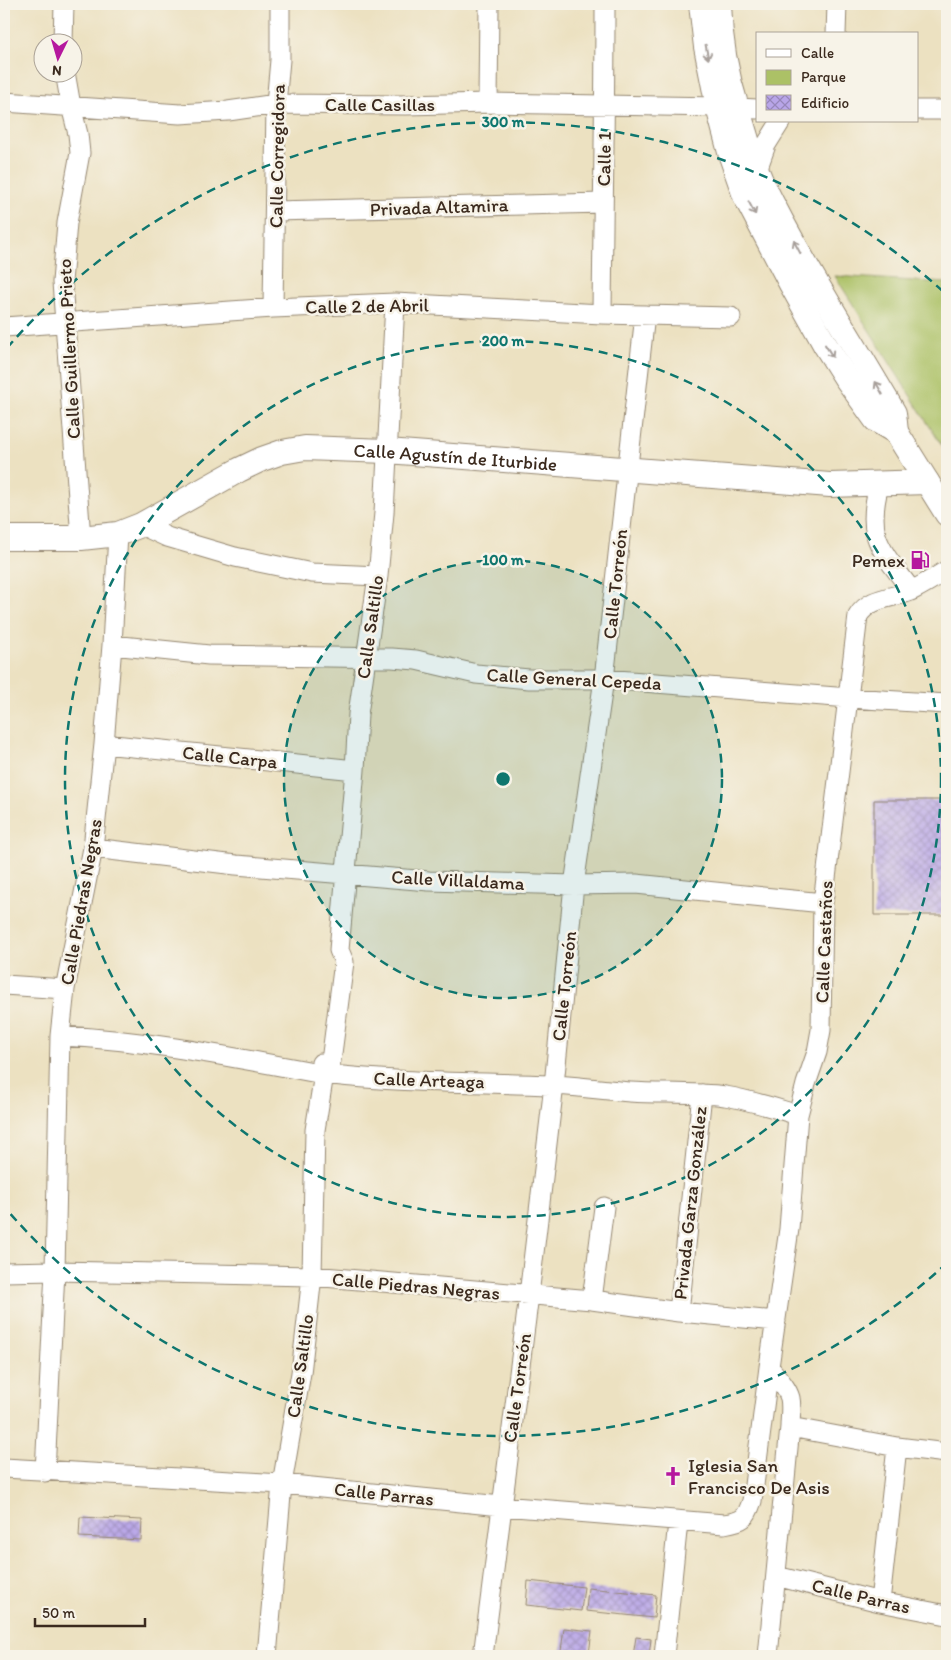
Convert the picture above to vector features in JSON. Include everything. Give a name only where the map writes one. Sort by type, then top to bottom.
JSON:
[{"type":"main road","points":[[701,4],[706,47],[738,108],[731,156],[745,196],[796,292],[846,378],[876,420],[896,432]]},
{"type":"main road","points":[[719,4],[722,46],[738,108],[762,182],[807,267],[894,413],[896,432],[947,514]]},
{"type":"main road","name":"Calle Agustín de Iturbide","points":[[4,538],[81,538],[118,534],[141,525],[239,470],[282,452],[305,448],[387,451],[830,485],[927,482]]},
{"type":"street","points":[[63,32],[64,4]]},
{"type":"street","name":"Calle Corregidora","points":[[273,308],[276,104],[280,60],[280,4]]},
{"type":"street","points":[[488,103],[489,4]]},
{"type":"street","name":"Calle 1","points":[[602,314],[605,4]]},
{"type":"street","points":[[836,32],[837,4]]},
{"type":"street","name":"Calle Guillermo Prieto","points":[[67,82],[78,134],[80,153],[67,223],[62,282],[81,538]]},
{"type":"street","name":"Calle Casillas","points":[[4,102],[180,114],[228,111],[276,104],[406,105],[488,103],[738,108]]},
{"type":"street","points":[[918,110],[947,110]]},
{"type":"street","points":[[757,170],[766,145],[780,122]]},
{"type":"street","name":"Privada Altamira","points":[[275,212],[603,203]]},
{"type":"street","name":"Calle 2 de Abril","points":[[4,327],[273,308],[395,303],[602,314],[731,317]]},
{"type":"street","name":"Calle Saltillo","points":[[267,1656],[282,1484],[301,1373],[312,1276],[315,1130],[324,1074],[331,1061],[344,962],[340,950],[358,714],[378,576],[384,513],[395,303]]},
{"type":"street","name":"Calle Torreón","points":[[482,1656],[529,1295],[554,1085],[574,885],[604,678],[645,315]]},
{"type":"street","points":[[879,484],[875,500],[874,521],[876,535],[886,554],[911,590]]},
{"type":"street","points":[[141,525],[168,537],[235,557],[312,573],[378,576]]},
{"type":"street","name":"Calle Piedras Negras","points":[[45,1472],[54,1271],[60,1036],[65,989],[93,848],[112,644],[118,534]]},
{"type":"street","name":"Calle Castaños","points":[[752,1501],[789,1229],[798,1115],[817,1052],[821,1030],[823,903],[858,616],[870,603],[911,590],[947,570]]},
{"type":"street","name":"Calle General Cepeda","points":[[112,644],[209,655],[392,658],[416,660],[476,674],[529,679],[604,678],[947,704]]},
{"type":"street","name":"Calle Carpa","points":[[104,744],[355,770]]},
{"type":"street","name":"Calle Villaldama","points":[[93,848],[236,865],[429,881],[574,885],[636,884],[823,903]]},
{"type":"street","points":[[4,985],[65,989]]},
{"type":"street","name":"Calle Arteaga","points":[[60,1036],[183,1048],[324,1074],[415,1081],[554,1085],[632,1092],[726,1096],[798,1115]]},
{"type":"street","name":"Privada Garza González","points":[[679,1312],[702,1094]]},
{"type":"street","points":[[592,1300],[604,1207]]},
{"type":"street","name":"Calle Piedras Negras","points":[[4,1272],[54,1271],[312,1276],[592,1300],[679,1312],[776,1321]]},
{"type":"street","points":[[768,1656],[790,1427],[790,1398],[770,1367]]},
{"type":"street","points":[[790,1427],[897,1447],[947,1453]]},
{"type":"street","points":[[880,1602],[897,1447]]},
{"type":"street","name":"Calle Parras","points":[[4,1468],[45,1472],[282,1484],[678,1522],[724,1524],[738,1522],[748,1514],[752,1501]]},
{"type":"street","points":[[664,1656],[678,1522]]},
{"type":"street","name":"Calle Parras","points":[[776,1576],[880,1602],[947,1615]]},
{"type":"green space","points":[[835,276],[947,283],[947,454]]},
{"type":"building","points":[[874,800],[947,800],[947,915],[874,915]]},
{"type":"building","points":[[80,1517],[142,1520],[141,1540],[79,1537]]},
{"type":"building","points":[[528,1581],[584,1587],[581,1611],[526,1605]]},
{"type":"building","points":[[588,1588],[656,1595],[654,1618],[586,1611]]},
{"type":"building","points":[[564,1628],[592,1631],[589,1654],[561,1651]]},
{"type":"building","points":[[636,1637],[651,1639],[649,1656],[633,1656]]},
{"type":"place","name":"Pemex","points":[[920,560]]},
{"type":"place","name":"Iglesia San Francisco De Asis","points":[[673,1476]]}]
